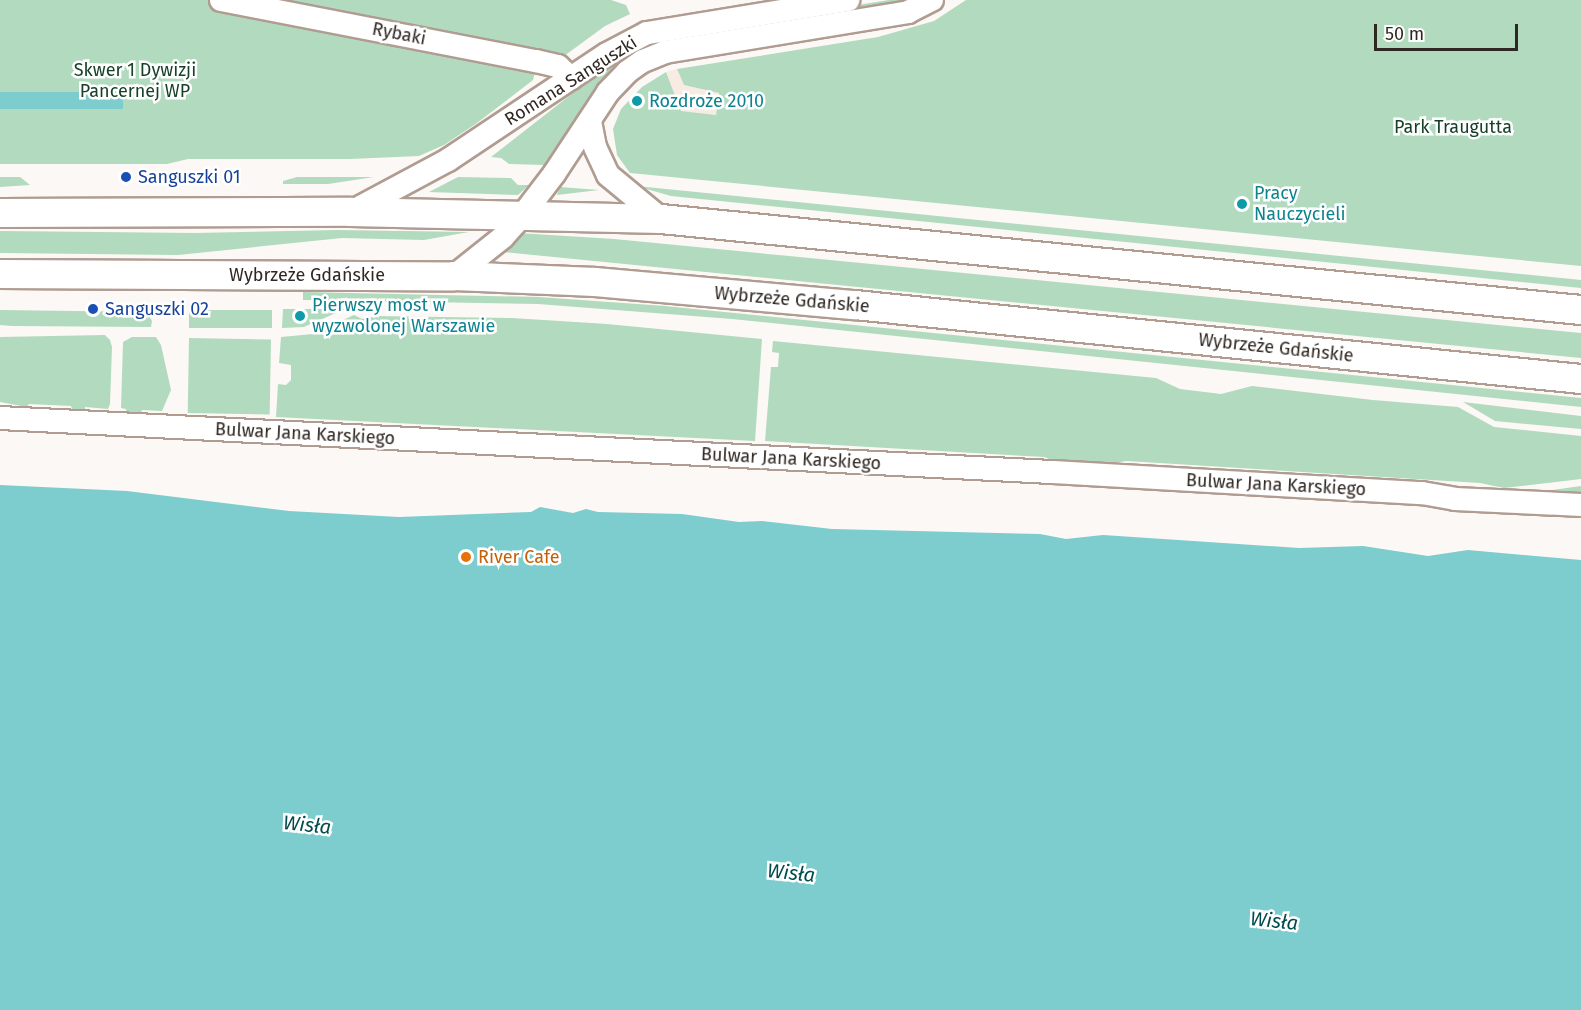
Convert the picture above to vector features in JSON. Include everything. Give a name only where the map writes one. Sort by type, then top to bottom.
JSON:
[{"type":"main road","points":[[0,213],[351,212],[661,219],[1581,310]]},
{"type":"main road","name":"Wybrzeże Gdańskie","points":[[0,274],[454,276],[670,288],[1581,379]]},
{"type":"street","name":"Rybaki","points":[[221,0],[536,61],[558,66],[571,78]]},
{"type":"street","name":"Romana Sanguszki","points":[[351,212],[448,160],[607,54],[647,33],[848,0]]},
{"type":"street","name":"Romana Sanguszki","points":[[454,276],[503,237],[522,216],[608,92],[627,72],[665,52],[908,12],[932,0]]},
{"type":"street","points":[[590,121],[595,147],[608,175],[661,219]]},
{"type":"street","name":"Bulwar Jana Karskiego","points":[[0,418],[1053,472],[1422,493],[1455,499],[1581,505]]},
{"type":"shaded area","points":[[677,69],[684,85],[719,93],[716,115],[681,111],[666,72]]},
{"type":"green space","name":"Skwer 1 Dywizji Pancernej WP","points":[[0,0],[611,0],[626,5],[630,14],[605,26],[560,59],[536,69],[533,80],[477,123],[444,145],[419,156],[350,159],[188,159],[167,164],[0,164]]},
{"type":"green space","points":[[889,0],[904,0],[652,45],[622,61],[600,80],[545,165],[509,164],[501,158],[491,157],[619,57],[672,34]]},
{"type":"green space","name":"Park Traugutta","points":[[966,0],[1581,0],[1581,266],[630,173],[617,155],[613,129],[621,109],[642,87],[666,72],[681,111],[716,115],[719,93],[684,85],[677,69],[878,37],[934,21]]},
{"type":"green space","points":[[0,177],[20,177],[30,185],[0,187]]},
{"type":"green space","points":[[297,177],[374,177],[328,184],[283,184],[283,181]]},
{"type":"green space","points":[[458,177],[511,178],[518,185],[529,185],[518,195],[429,192]]},
{"type":"green space","points":[[636,186],[1581,280],[1581,288],[671,196]]},
{"type":"green space","points":[[560,187],[599,190],[557,195]]},
{"type":"green space","points":[[338,230],[469,232],[424,240],[342,238],[178,255],[0,253],[0,231],[195,233]]},
{"type":"green space","points":[[518,233],[614,239],[1581,333],[1581,358],[493,251]]},
{"type":"green space","points":[[303,292],[539,297],[665,306],[1581,398],[1581,407],[732,319],[538,304],[303,300]]},
{"type":"green space","points":[[283,309],[345,309],[304,327],[282,328]]},
{"type":"green space","points":[[0,310],[147,312],[152,321],[151,327],[12,326],[0,325]]},
{"type":"green space","points":[[189,310],[272,310],[272,328],[189,328]]},
{"type":"green space","points":[[354,315],[362,319],[376,316],[512,318],[607,324],[762,339],[755,441],[276,417],[278,384],[286,385],[291,380],[291,365],[279,363],[281,337],[313,334]]},
{"type":"green space","points":[[105,335],[112,347],[108,409],[85,407],[85,409],[72,409],[71,406],[29,404],[27,407],[0,402],[0,337]]},
{"type":"green space","points":[[132,337],[156,337],[161,345],[171,390],[162,411],[142,410],[141,413],[127,413],[126,409],[121,408],[123,342]]},
{"type":"green space","points":[[189,338],[271,339],[270,414],[188,413]]},
{"type":"green space","points":[[773,341],[1156,378],[1180,389],[1221,394],[1252,386],[1458,407],[1494,427],[1581,436],[1581,479],[1504,488],[1480,483],[1127,461],[1089,466],[1060,463],[1044,457],[765,441],[771,367],[778,367],[779,353],[772,352]]},
{"type":"green space","points":[[1463,402],[1581,416],[1581,429],[1495,421]]},
{"type":"green space","points":[[1581,486],[1581,495],[1543,492],[1509,496]]},
{"type":"water","points":[[0,92],[123,92],[123,109],[0,109]]},
{"type":"water","name":"Wisła","points":[[0,485],[127,491],[289,511],[399,517],[531,512],[540,507],[573,513],[586,509],[598,512],[682,514],[739,522],[762,521],[832,529],[1040,534],[1066,539],[1103,535],[1299,548],[1363,546],[1428,556],[1468,550],[1581,560],[1581,1010],[0,1010]]},
{"type":"place","name":"Rozdroże 2010","points":[[637,101]]},
{"type":"place","name":"Sanguszki 01","points":[[126,177]]},
{"type":"place","name":"Pracy Nauczycieli","points":[[1242,204]]},
{"type":"place","name":"Sanguszki 02","points":[[93,309]]},
{"type":"place","name":"Pierwszy most w wyzwolonej Warszawie","points":[[300,316]]},
{"type":"place","name":"River Cafe","points":[[466,557]]}]
